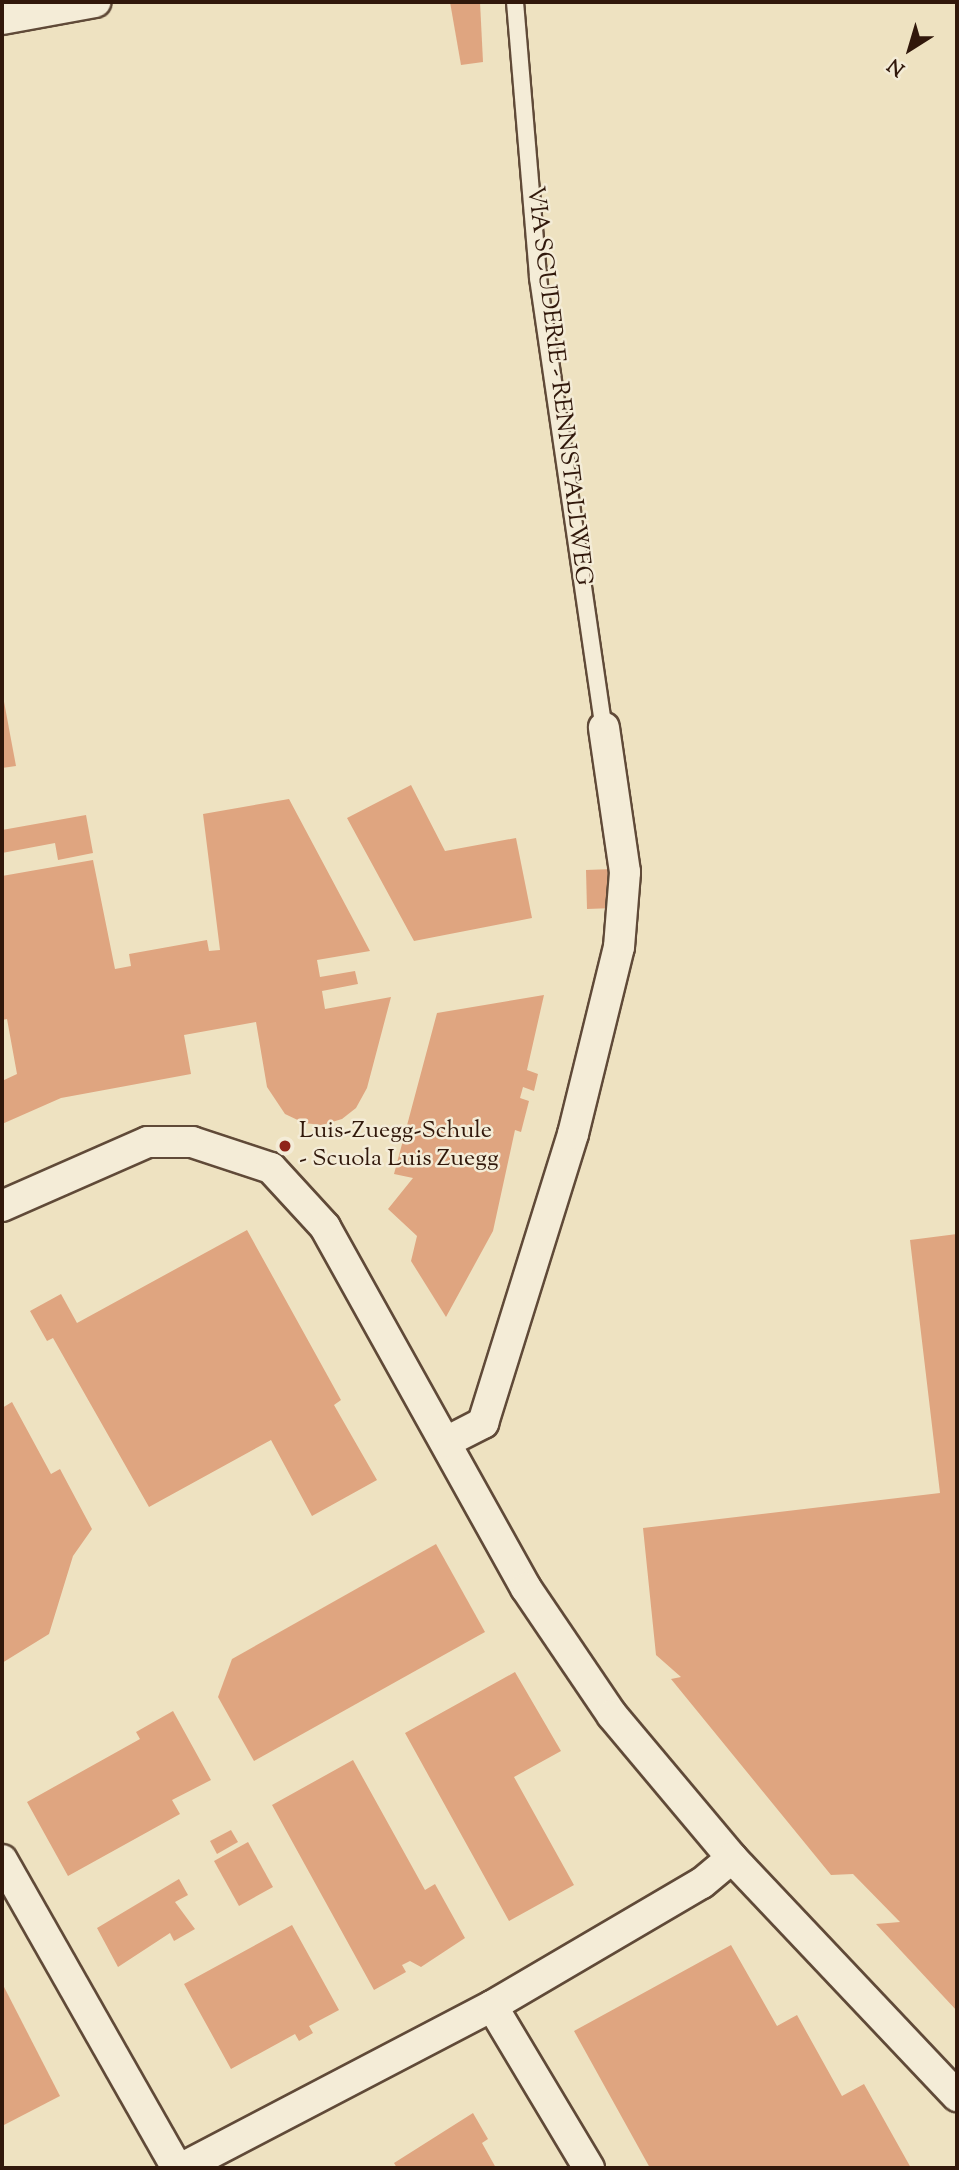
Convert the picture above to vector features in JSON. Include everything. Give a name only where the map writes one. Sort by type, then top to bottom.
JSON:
[{"type":"street","points":[[2,19],[95,2]]},
{"type":"street","points":[[446,1442],[483,1423],[573,1135],[619,947],[625,872],[604,728]]},
{"type":"street","points":[[2,1206],[148,1142],[192,1142],[271,1168],[325,1227],[526,1588],[612,1715],[732,1858],[957,2096]]},
{"type":"street","points":[[182,2168],[492,2006],[702,1883],[732,1858]]},
{"type":"street","points":[[2,1860],[177,2168]]},
{"type":"street","points":[[492,2006],[589,2168]]},
{"type":"lane","name":"VIA SCUDERIE - RENNSTALLWEG","points":[[515,2],[538,278],[604,728]]},
{"type":"building","points":[[450,2],[480,2],[483,62],[461,65]]},
{"type":"building","points":[[2,691],[16,766],[2,768]]},
{"type":"building","points":[[411,785],[445,851],[516,838],[532,918],[414,941],[347,818]]},
{"type":"building","points":[[289,799],[370,951],[317,960],[320,977],[355,971],[358,984],[322,991],[325,1009],[391,997],[367,1088],[356,1108],[342,1119],[322,1125],[304,1123],[285,1114],[267,1087],[256,1022],[184,1035],[191,1074],[61,1098],[2,1124],[2,1081],[17,1074],[7,1019],[2,1020],[2,876],[93,860],[115,969],[131,966],[129,954],[207,940],[209,951],[220,950],[203,814]]},
{"type":"building","points":[[86,815],[93,853],[58,860],[55,843],[2,853],[2,830]]},
{"type":"building","points":[[613,869],[614,908],[587,909],[586,870]]},
{"type":"building","points":[[544,995],[527,1070],[538,1074],[534,1091],[523,1087],[520,1098],[529,1101],[521,1132],[515,1130],[493,1231],[446,1317],[411,1261],[417,1236],[388,1209],[413,1178],[394,1174],[437,1013]]},
{"type":"building","points":[[247,1230],[341,1400],[334,1405],[377,1480],[312,1516],[271,1440],[149,1507],[53,1338],[47,1341],[30,1311],[61,1294],[77,1323]]},
{"type":"building","points":[[957,1234],[957,2011],[876,1924],[900,1922],[853,1874],[831,1875],[671,1679],[681,1677],[656,1655],[643,1528],[940,1493],[910,1240]]},
{"type":"building","points":[[12,1402],[51,1474],[60,1469],[92,1529],[73,1556],[49,1634],[2,1663],[2,1408]]},
{"type":"building","points":[[436,1544],[485,1632],[254,1761],[218,1697],[232,1659]]},
{"type":"building","points":[[515,1672],[561,1751],[514,1777],[574,1885],[509,1921],[405,1733]]},
{"type":"building","points":[[173,1711],[211,1780],[172,1800],[180,1814],[68,1876],[27,1802],[140,1739],[136,1732]]},
{"type":"building","points":[[353,1760],[425,1890],[435,1884],[465,1938],[421,1967],[410,1961],[402,1965],[406,1972],[374,1990],[272,1805]]},
{"type":"building","points":[[231,1830],[238,1842],[217,1854],[210,1841]]},
{"type":"building","points":[[248,1842],[273,1887],[239,1906],[214,1861]]},
{"type":"building","points":[[179,1879],[188,1895],[175,1902],[195,1929],[174,1941],[170,1933],[118,1967],[97,1928]]},
{"type":"building","points":[[292,1925],[339,2010],[309,2026],[313,2033],[299,2041],[295,2034],[231,2069],[184,1984]]},
{"type":"building","points":[[731,1945],[777,2026],[797,2015],[842,2096],[864,2084],[911,2168],[650,2168],[574,2031]]},
{"type":"building","points":[[2,1983],[60,2096],[2,2126]]},
{"type":"building","points":[[473,2113],[488,2139],[482,2143],[496,2168],[397,2168],[394,2163]]},
{"type":"place","name":"Luis-Zuegg-Schule - Scuola Luis Zuegg","points":[[285,1146]]}]
